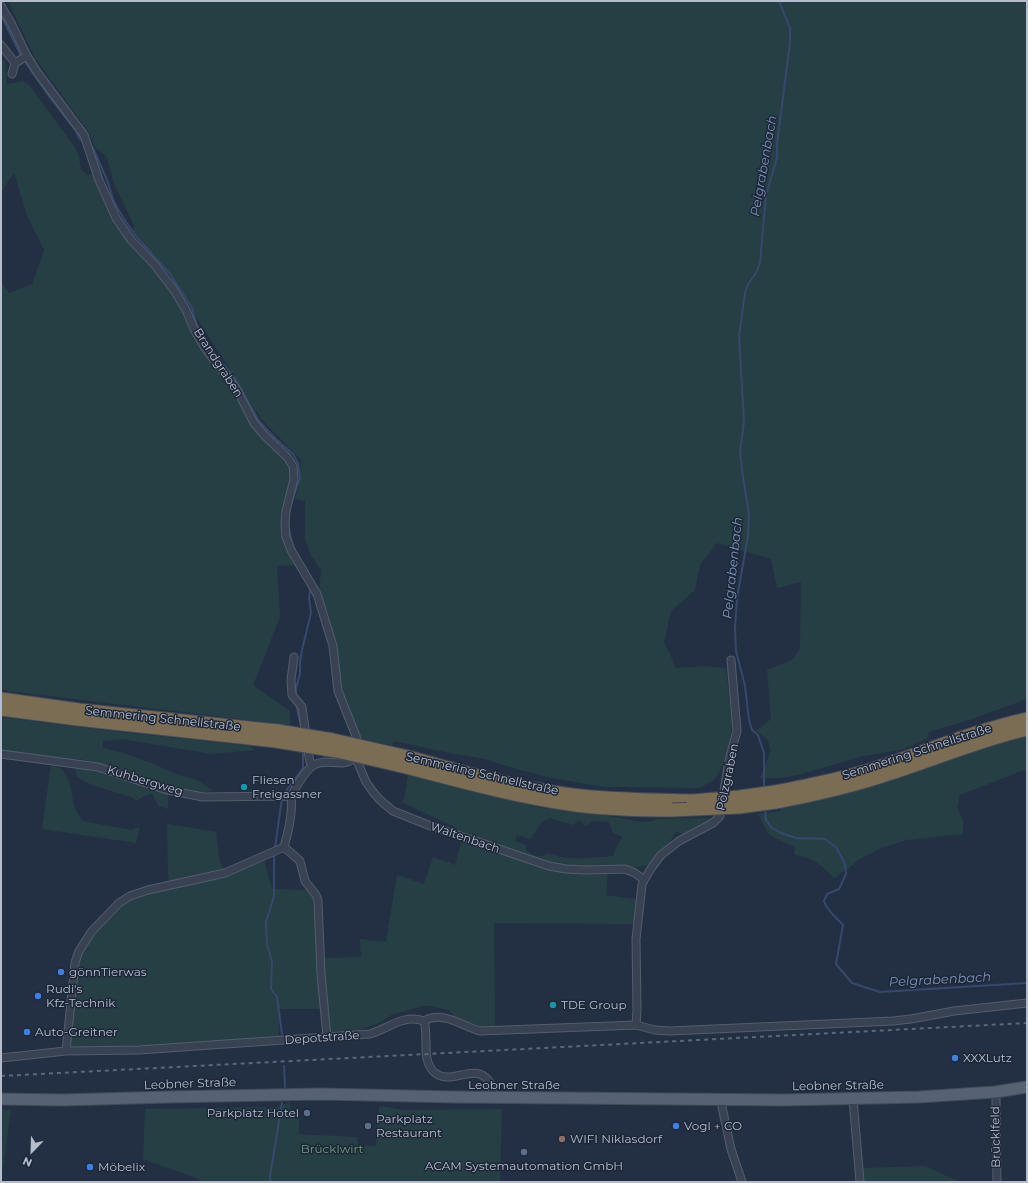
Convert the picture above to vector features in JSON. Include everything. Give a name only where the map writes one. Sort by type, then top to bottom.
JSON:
[{"type":"highway","name":"Semmering Schnellstraße","points":[[1,699],[277,736]]},
{"type":"highway","name":"Semmering Schnellstraße","points":[[1,709],[77,719],[333,740],[513,794],[570,804],[622,809],[672,810],[739,807],[880,767],[1002,724],[1027,719]]},
{"type":"highway","name":"Semmering Schnellstraße","points":[[407,762],[570,795],[622,800],[693,801],[775,797],[835,790],[883,776],[1006,734],[1027,729]]},
{"type":"main road","name":"Leobner Straße","points":[[1,1099],[70,1100],[321,1094],[493,1098],[854,1099],[947,1096],[994,1092],[1027,1087]]},
{"type":"street","name":"Brandgraben","points":[[1,6],[11,23],[22,58]]},
{"type":"street","name":"Brandgraben","points":[[1,45],[22,58],[43,81],[81,129],[98,180],[116,218],[131,240],[164,276],[174,290],[205,348],[237,390],[254,423],[287,457],[293,466],[294,479],[284,524],[286,537],[291,550],[317,594],[318,602],[329,630],[336,659],[338,691],[357,741],[354,758]]},
{"type":"street","points":[[12,74],[22,58]]},
{"type":"street","points":[[294,657],[291,680],[292,695],[302,707],[309,757],[310,762],[313,765]]},
{"type":"street","name":"Pölzgraben","points":[[636,1025],[637,934],[641,892],[644,880],[654,863],[672,846],[709,826],[720,816],[729,760],[738,731],[731,660]]},
{"type":"street","name":"Kuhbergweg","points":[[1,754],[87,764],[167,790],[203,797],[291,796]]},
{"type":"street","points":[[66,1051],[73,977],[79,950],[92,931],[118,903],[143,891],[225,873],[284,847],[287,838],[292,802],[291,796],[304,776],[313,765],[323,762],[347,763],[354,758]]},
{"type":"street","name":"Waltenbach","points":[[354,758],[358,763],[366,782],[376,796],[386,806],[402,815],[549,866],[579,870],[625,869],[635,873],[644,880]]},
{"type":"street","points":[[284,847],[300,861],[306,881],[316,895],[318,901],[321,974],[327,1037]]},
{"type":"street","name":"Depotstraße","points":[[1,1058],[66,1051],[139,1050],[370,1034],[381,1031],[403,1019],[416,1019],[424,1021],[430,1018],[445,1018],[480,1031],[636,1025],[655,1030],[670,1031],[910,1019],[954,1011],[1027,1003]]},
{"type":"street","points":[[424,1021],[426,1029],[427,1057],[432,1071],[438,1075],[446,1077],[477,1073],[484,1075],[493,1089],[493,1098]]},
{"type":"street","name":"Brücklfeld","points":[[994,1092],[996,1098],[997,1182]]},
{"type":"street","points":[[722,1099],[722,1106],[730,1142],[742,1182]]},
{"type":"street","points":[[854,1099],[860,1182]]},
{"type":"green space","points":[[8,1],[1027,1],[1027,699],[972,719],[929,732],[927,739],[901,750],[863,756],[798,775],[780,778],[760,778],[771,751],[768,740],[756,731],[771,719],[767,670],[792,660],[800,649],[801,582],[777,588],[771,559],[717,543],[700,565],[695,590],[671,611],[664,642],[676,668],[706,666],[726,668],[732,722],[730,741],[722,766],[715,779],[700,788],[605,787],[551,778],[485,759],[394,741],[392,745],[359,738],[343,701],[319,595],[321,570],[311,555],[305,539],[305,501],[295,499],[299,487],[301,460],[261,419],[170,273],[133,231],[134,225],[114,184],[107,157],[95,147],[88,131],[35,58]]},
{"type":"green space","points":[[5,60],[7,84],[23,81],[29,85],[72,143],[78,153],[81,169],[87,175],[93,174],[109,210],[177,299],[201,346],[213,364],[228,380],[243,405],[288,464],[292,483],[290,494],[282,516],[281,528],[285,543],[297,565],[277,566],[280,617],[253,685],[290,711],[290,725],[1,689],[1,281],[9,293],[32,284],[44,250],[27,215],[14,173],[1,192],[1,61]]},
{"type":"green space","points":[[1,717],[250,746],[255,750],[211,754],[123,739],[103,741],[103,748],[121,752],[176,774],[197,780],[213,791],[198,793],[168,787],[95,762],[79,759],[54,759],[1,752]]},
{"type":"green space","points":[[1027,735],[1027,771],[1024,770],[960,795],[957,808],[963,820],[963,834],[907,840],[881,848],[858,860],[834,878],[816,862],[794,855],[795,847],[769,835],[758,814],[781,811],[780,807]]},
{"type":"green space","points":[[51,765],[62,769],[69,781],[75,809],[83,821],[131,830],[140,827],[136,843],[42,829]]},
{"type":"green space","points":[[75,768],[90,768],[168,794],[168,809],[159,806],[152,794],[144,796],[137,801],[131,797],[92,785],[77,777]]},
{"type":"green space","points":[[408,774],[536,805],[527,806],[615,817],[640,822],[653,821],[656,819],[711,818],[713,821],[684,835],[677,831],[665,848],[656,855],[649,865],[635,867],[562,866],[527,858],[460,835],[452,826],[402,802],[405,796]],"holes":[[[550,818],[573,825],[579,820],[586,826],[593,821],[609,822],[613,833],[622,837],[613,856],[571,858],[554,856],[546,853],[544,856],[535,856],[526,850],[526,845],[515,841],[517,835],[530,839],[543,821]]]},
{"type":"green space","points":[[167,824],[216,832],[219,858],[224,871],[169,882]]},
{"type":"green space","points":[[462,839],[524,861],[608,871],[606,895],[639,900],[635,924],[494,923],[495,1028],[471,1025],[454,1017],[450,1011],[432,1006],[422,1006],[391,1015],[379,1023],[360,1031],[332,1033],[330,1030],[323,979],[320,904],[322,902],[325,958],[361,957],[360,939],[386,942],[397,875],[424,884],[433,857],[455,865]]},
{"type":"green space","points":[[264,860],[272,889],[306,890],[310,892],[316,900],[322,1009],[279,1009],[279,1037],[203,1044],[102,1048],[73,1047],[69,1041],[75,980],[81,953],[100,925],[120,906],[139,895],[226,876]]},
{"type":"green space","name":"Brücklwirt","points":[[290,1102],[291,1118],[299,1118],[299,1134],[357,1137],[358,1145],[376,1146],[379,1106],[403,1110],[502,1109],[500,1182],[200,1182],[199,1179],[143,1159],[145,1109],[277,1107]]},
{"type":"green space","points":[[1,1110],[11,1110],[2,1174],[1,1174]]},
{"type":"green space","points":[[925,1166],[960,1182],[860,1182],[860,1168]]},
{"type":"waterway","name":"Pelgrabenbach","points":[[764,789],[764,753],[758,735],[752,730],[749,720],[745,686],[736,651],[735,628],[737,598],[748,536],[749,515],[740,452],[744,421],[739,336],[745,293],[748,284],[756,273],[760,263],[766,195],[777,158],[777,144],[790,43],[790,28],[779,1]]},
{"type":"waterway","points":[[1,15],[21,56],[51,99],[76,131],[79,138],[84,142]]},
{"type":"waterway","points":[[90,144],[107,180],[114,202],[124,219],[135,235],[170,274],[192,308],[196,323],[211,350],[235,378],[259,421],[293,454],[298,463],[300,478],[291,504]]},
{"type":"waterway","points":[[288,524],[293,547],[309,574]]},
{"type":"waterway","points":[[296,696],[302,650],[311,613],[309,597],[311,588]]},
{"type":"waterway","points":[[296,704],[301,726]]},
{"type":"waterway","points":[[285,792],[303,768],[303,750]]},
{"type":"waterway","points":[[275,848],[282,798]]},
{"type":"waterway","name":"Pelgrabenbach","points":[[765,807],[766,820],[771,827],[781,833],[796,838],[825,839],[836,847],[845,864],[846,874],[839,889],[827,894],[824,901],[829,911],[843,925],[836,964],[852,983],[880,992],[1027,983]]},
{"type":"waterway","points":[[274,856],[274,896],[266,922],[267,945],[272,961],[271,989],[277,997],[282,1034]]},
{"type":"waterway","points":[[284,1066],[285,1087]]},
{"type":"waterway","points":[[271,1182],[270,1176],[282,1103]]},
{"type":"railway","points":[[1,1076],[1027,1023]]},
{"type":"place","name":"Fliesen Freigassner","points":[[244,787]]},
{"type":"place","name":"gönnTierwas","points":[[61,972]]},
{"type":"place","name":"Rudi's Kfz-Technik","points":[[38,996]]},
{"type":"place","name":"TDE Group","points":[[553,1005]]},
{"type":"place","name":"Auto-Greitner","points":[[27,1032]]},
{"type":"place","name":"XXXLutz","points":[[955,1058]]},
{"type":"place","name":"Parkplatz Hotel","points":[[307,1113]]},
{"type":"place","name":"Parkplatz Restaurant","points":[[368,1126]]},
{"type":"place","name":"Vogl + CO","points":[[676,1126]]},
{"type":"place","name":"WIFI Niklasdorf","points":[[562,1139]]},
{"type":"place","name":"ACAM Systemautomation GmbH","points":[[524,1152]]},
{"type":"place","name":"Möbelix","points":[[90,1167]]}]
